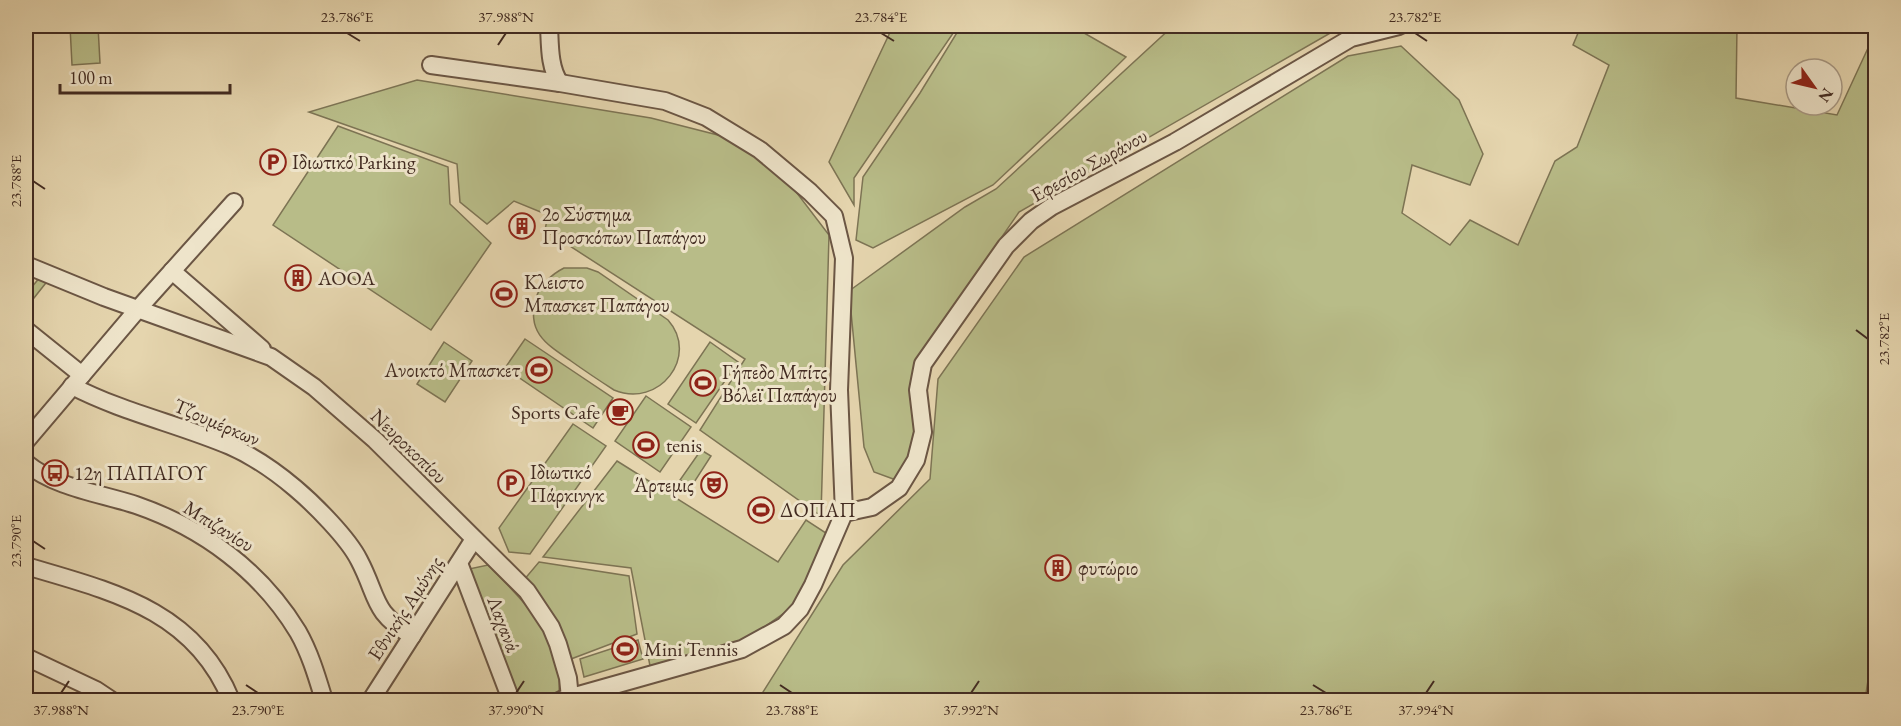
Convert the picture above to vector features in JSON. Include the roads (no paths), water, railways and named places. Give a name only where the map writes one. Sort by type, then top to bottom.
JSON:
[{"type":"street","points":[[549,26],[552,59],[556,78],[560,83]]},
{"type":"street","name":"Εφεσίου Σωράνου","points":[[844,513],[872,507],[899,488],[916,460],[923,432],[918,390],[923,364],[1006,246],[1031,221],[1051,207],[1175,142],[1351,38],[1399,26]]},
{"type":"street","points":[[431,65],[560,83],[665,101],[706,117],[760,150],[810,192],[834,216],[844,258],[839,390],[844,513],[813,585],[800,609],[784,626],[742,649],[566,699]]},
{"type":"street","points":[[26,441],[138,309],[234,202]]},
{"type":"street","name":"Νευροκοπίου","points":[[26,265],[138,309],[271,357],[314,387],[375,440],[527,591],[551,627],[564,661],[566,699]]},
{"type":"street","points":[[172,270],[271,357]]},
{"type":"street","name":"Τζουμέρκων","points":[[26,330],[98,400],[232,447],[265,466],[295,488],[327,518],[358,558],[376,603],[384,615],[393,625],[412,636]]},
{"type":"street","name":"Μπιζανίου","points":[[26,463],[37,472],[54,480],[137,505],[175,521],[210,540],[245,566],[271,594],[298,633],[315,669],[324,700]]},
{"type":"street","name":"Εθνικής Αμύνης","points":[[371,700],[474,539]]},
{"type":"street","name":"Λαχανά","points":[[459,563],[511,700]]},
{"type":"street","points":[[26,566],[118,594],[150,609],[180,631],[205,656],[231,700]]},
{"type":"street","points":[[26,657],[96,690],[111,700]]},
{"type":"place","name":"Ιδιωτικό Parking","points":[[273,162]]},
{"type":"place","name":"2ο Σύστημα Προσκόπων Παπάγου","points":[[522,226]]},
{"type":"place","name":"AOOA","points":[[298,278]]},
{"type":"place","name":"Κλειστο Μπασκετ Παπάγου","points":[[504,294]]},
{"type":"place","name":"Ανοικτό Μπασκετ","points":[[539,370]]},
{"type":"place","name":"Γήπεδο Μπίτς Βόλεϊ Παπάγου","points":[[703,383]]},
{"type":"place","name":"Sports Cafe","points":[[620,412]]},
{"type":"place","name":"tenis","points":[[646,445]]},
{"type":"place","name":"12η ΠΑΠΑΓΟΥ","points":[[55,473]]},
{"type":"place","name":"Ιδιωτικό Πάρκινγκ","points":[[511,483]]},
{"type":"place","name":"Άρτεμις","points":[[714,485]]},
{"type":"place","name":"ΔΟΠΑΠ","points":[[761,510]]},
{"type":"place","name":"φυτώριο","points":[[1058,568]]},
{"type":"place","name":"Mini Tennis","points":[[625,649]]}]
